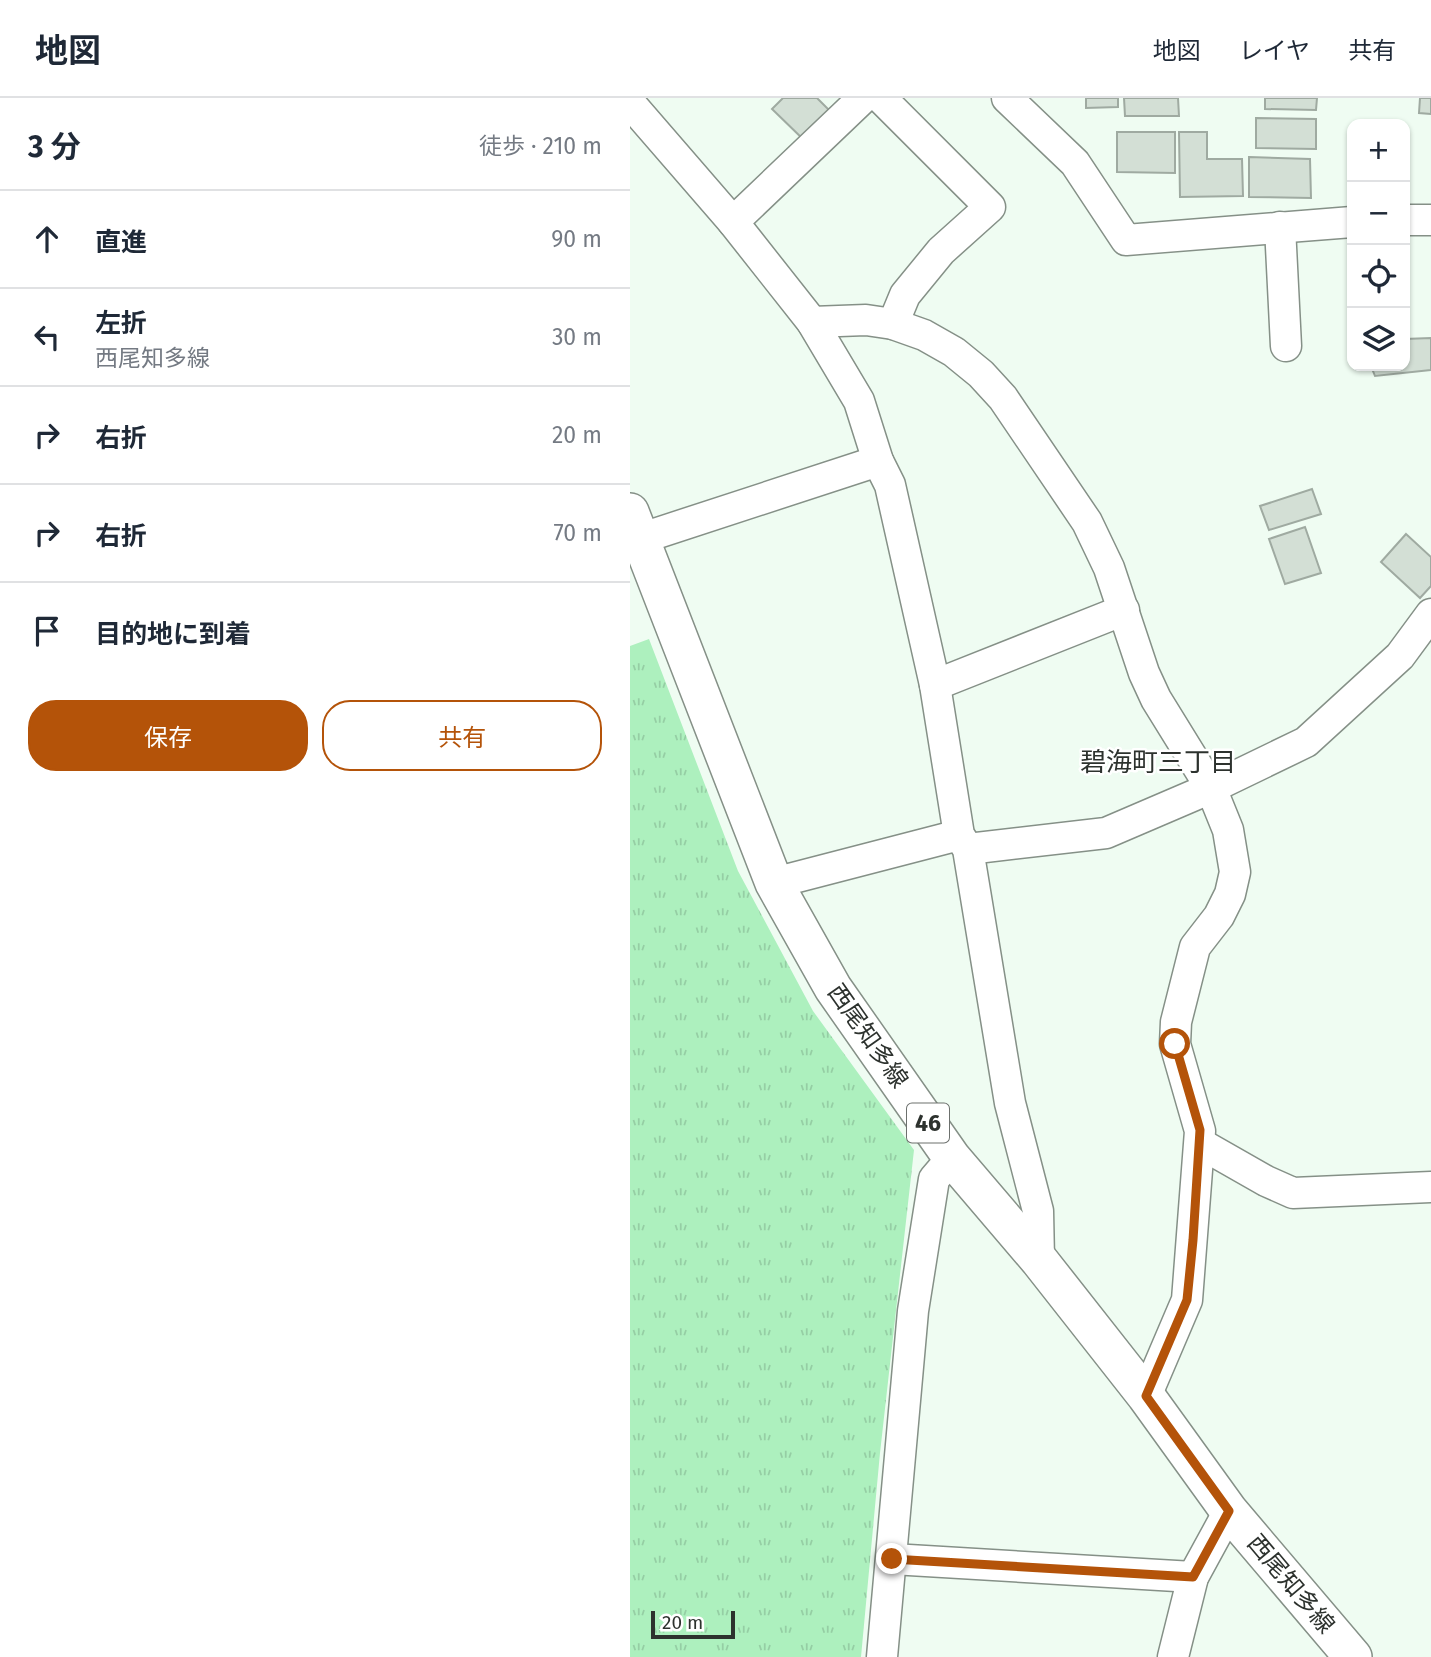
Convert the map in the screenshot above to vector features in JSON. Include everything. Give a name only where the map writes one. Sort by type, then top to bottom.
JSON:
[{"type":"main road","name":"西尾知多線","points":[[633,531],[774,883],[833,988],[952,1158],[1039,1260],[1146,1396],[1229,1511],[1353,1657]]},
{"type":"street","points":[[733,222],[863,98]]},
{"type":"street","points":[[881,98],[990,207],[941,251],[905,295],[893,324]]},
{"type":"street","points":[[1007,98],[1075,163],[1126,240],[1347,222]]},
{"type":"street","points":[[630,103],[733,222],[812,323],[859,401],[878,461],[890,485],[935,685],[1010,1103],[1038,1211],[1039,1260]]},
{"type":"street","points":[[1410,220],[1431,220]]},
{"type":"street","points":[[1280,226],[1286,346]]},
{"type":"street","points":[[812,323],[866,320],[893,324],[924,335],[954,352],[981,374],[1003,398],[1087,522],[1109,568],[1144,673],[1156,699],[1211,788],[1228,830],[1235,872],[1230,894],[1219,916],[1195,947],[1176,1022],[1175,1044],[1200,1130],[1187,1300],[1146,1396]]},
{"type":"street","points":[[633,531],[878,461]]},
{"type":"street","points":[[935,685],[1124,610]]},
{"type":"street","points":[[774,883],[964,842],[1106,833],[1211,788],[1306,742],[1400,656],[1431,614]]},
{"type":"street","points":[[1200,1144],[1265,1181],[1293,1193],[1431,1187]]},
{"type":"street","points":[[882,1657],[913,1311],[934,1180],[952,1158]]},
{"type":"street","points":[[1173,1657],[1193,1577],[1229,1511]]},
{"type":"street","points":[[892,1559],[1193,1577]]},
{"type":"green space","points":[[649,639],[738,871],[813,1011],[914,1150],[880,1453],[861,1657],[630,1657],[630,646]]},
{"type":"building","points":[[783,98],[817,98],[832,113],[805,141],[772,109]]},
{"type":"building","points":[[1086,98],[1118,98],[1118,107],[1086,108]]},
{"type":"building","points":[[1124,98],[1178,98],[1179,116],[1125,116]]},
{"type":"building","points":[[1265,98],[1317,98],[1316,110],[1265,109]]},
{"type":"building","points":[[1420,98],[1431,98],[1431,114],[1419,113]]},
{"type":"building","points":[[1256,118],[1316,119],[1316,149],[1256,148]]},
{"type":"building","points":[[1117,132],[1175,132],[1175,173],[1117,172]]},
{"type":"building","points":[[1179,132],[1207,132],[1207,159],[1242,159],[1243,196],[1180,197]]},
{"type":"building","points":[[1249,157],[1310,159],[1311,198],[1249,197]]},
{"type":"building","points":[[1431,338],[1431,370],[1375,376],[1373,371],[1410,371],[1410,339]]},
{"type":"building","points":[[1312,489],[1321,514],[1269,530],[1260,506]]},
{"type":"building","points":[[1305,527],[1321,573],[1285,584],[1269,539]]},
{"type":"building","points":[[1406,534],[1431,557],[1431,586],[1420,598],[1381,562]]},
{"type":"district","name":"碧海町三丁目","points":[[1158,762]]},
{"type":"route","points":[[892,1559],[1193,1577],[1198,1568],[1229,1511],[1146,1396],[1187,1300],[1193,1240],[1200,1130],[1175,1044]]}]
